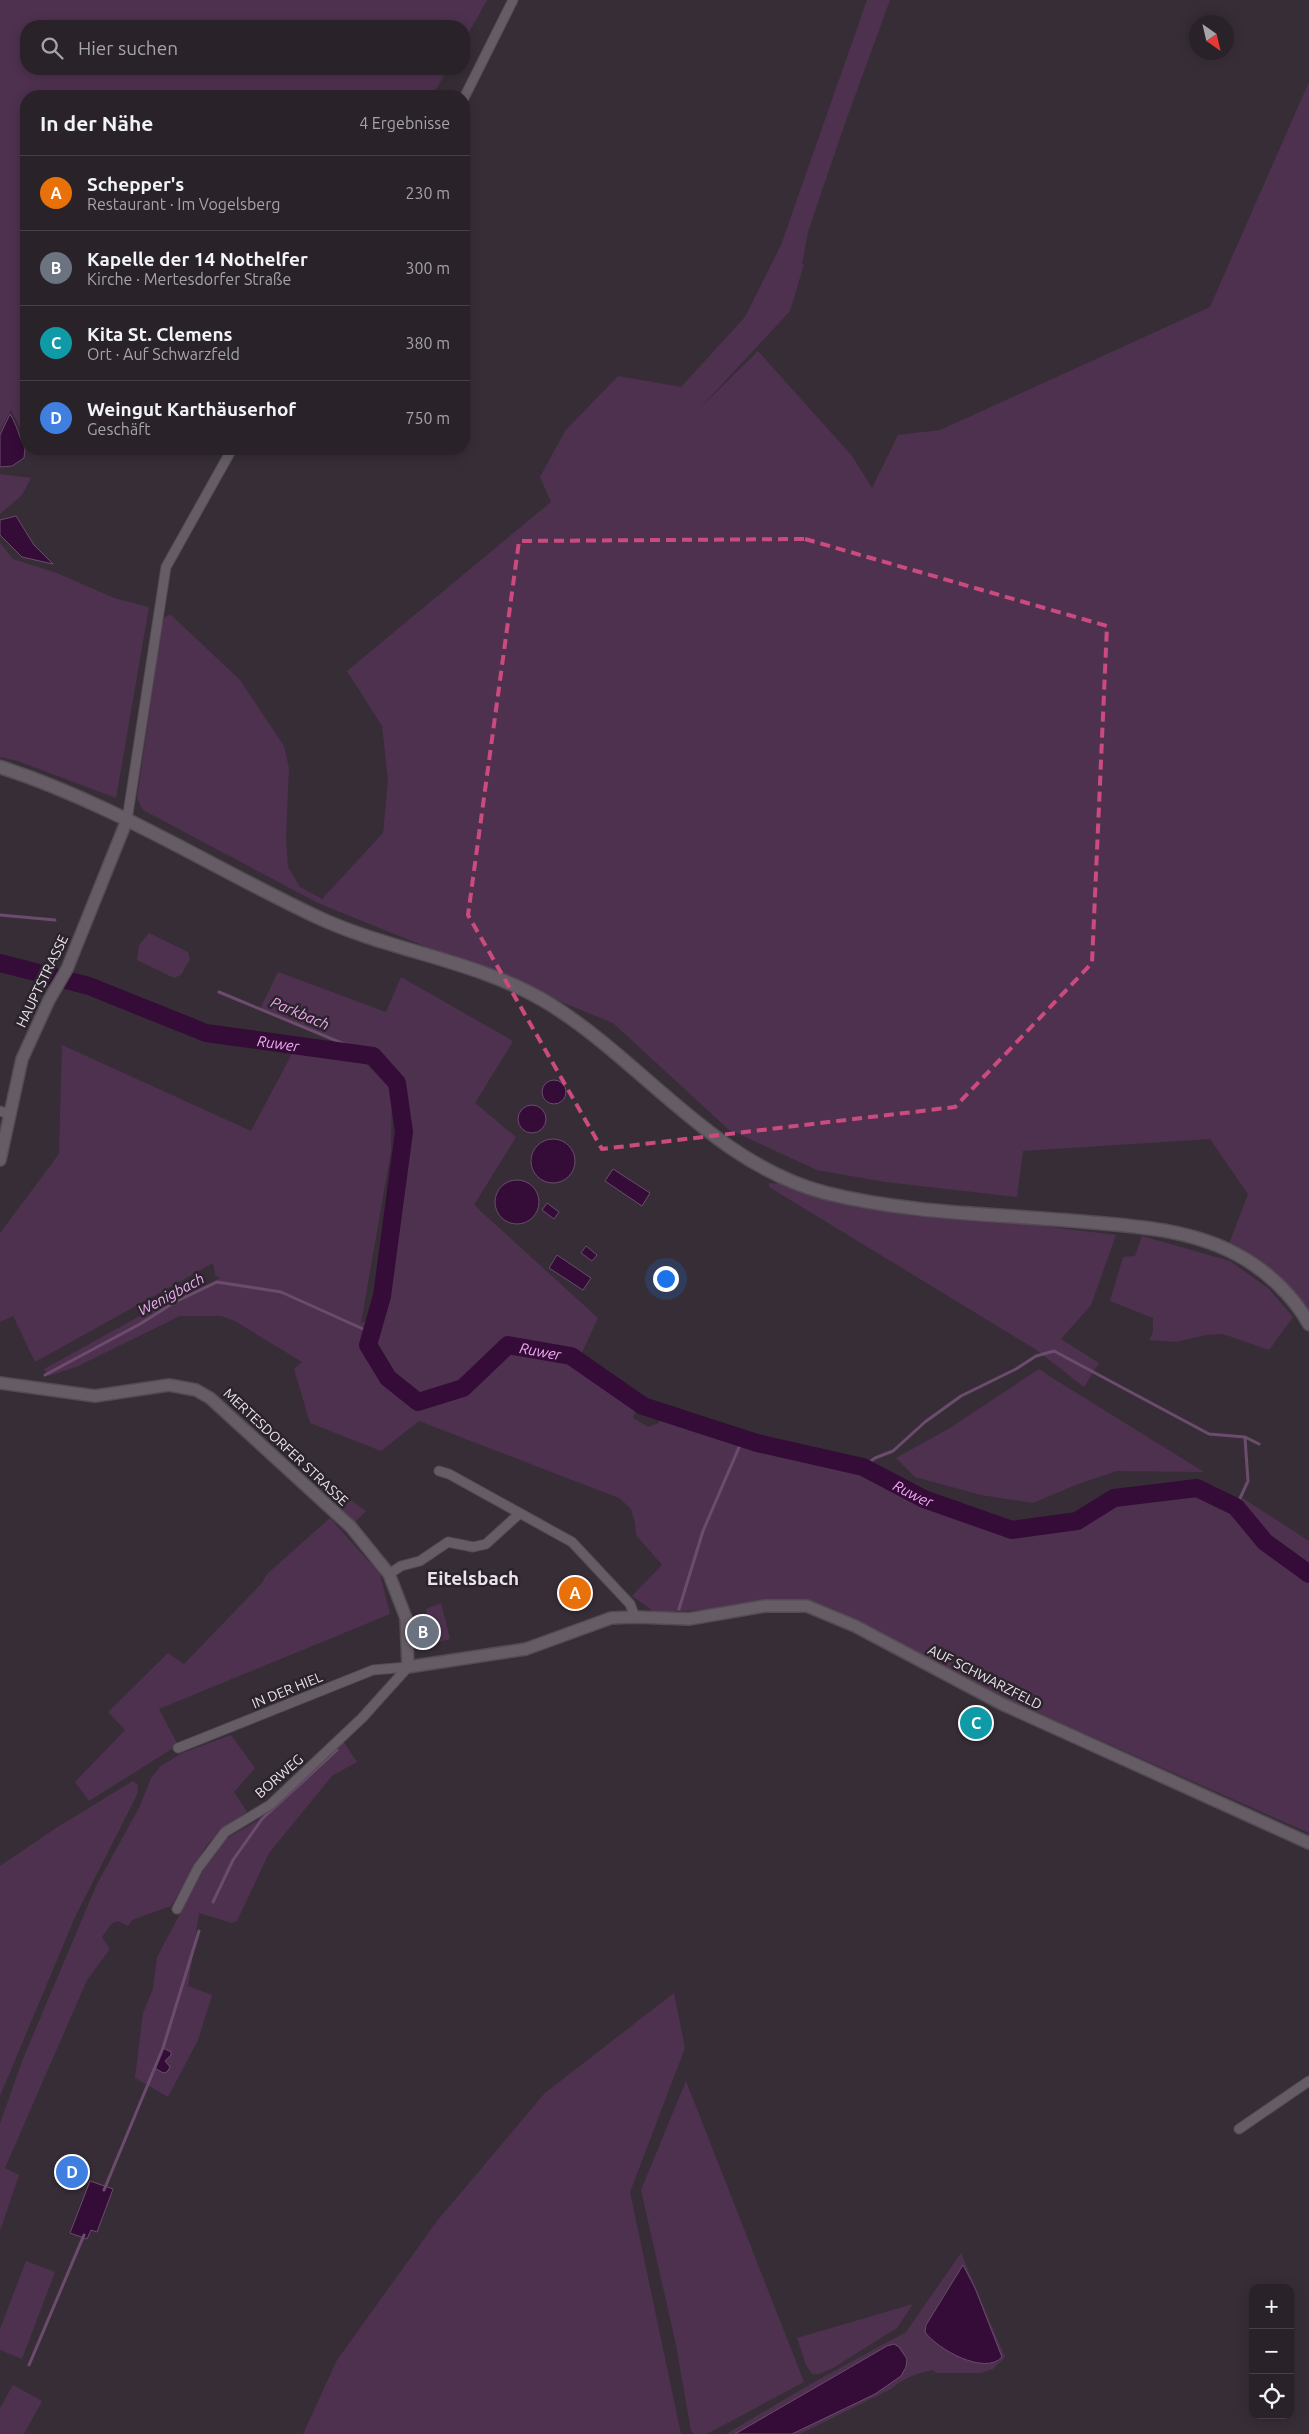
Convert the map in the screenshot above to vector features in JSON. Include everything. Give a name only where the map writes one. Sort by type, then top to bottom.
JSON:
[{"type":"main road","points":[[0,767],[71,794],[127,820],[319,918],[376,940],[466,968],[539,998],[570,1017],[602,1041],[713,1135],[778,1174],[822,1192],[892,1206],[1151,1228],[1210,1243],[1236,1253],[1260,1269],[1300,1308],[1309,1324]]},
{"type":"street","points":[[468,90],[513,0]]},
{"type":"street","points":[[127,820],[166,567],[229,455]]},
{"type":"street","name":"HAUPTSTRASSE","points":[[0,1160],[6,1113],[22,1059],[67,969],[127,820]]},
{"type":"street","name":"MERTESDORFER STRASSE","points":[[0,1383],[95,1396],[169,1385],[188,1388],[217,1402],[351,1527],[389,1574],[406,1618],[408,1667]]},
{"type":"street","points":[[439,1471],[449,1474],[518,1514],[572,1542],[630,1604],[635,1617]]},
{"type":"street","points":[[389,1574],[401,1566],[420,1561],[448,1542],[473,1547],[486,1544],[518,1514]]},
{"type":"street","name":"AUF SCHWARZFELD","points":[[408,1667],[520,1651],[602,1620],[635,1617],[689,1619],[785,1604],[818,1609],[855,1626],[1002,1704],[1309,1843]]},
{"type":"street","name":"IN DER HIEL","points":[[178,1748],[374,1670],[408,1667]]},
{"type":"street","name":"BORWEG","points":[[177,1909],[198,1868],[225,1832],[270,1805],[362,1718],[408,1667]]},
{"type":"street","points":[[1239,2129],[1309,2081]]},
{"type":"highlighted area","points":[[805,539],[1107,626],[1092,963],[955,1107],[602,1149],[468,915],[519,541]]},
{"type":"shaded area","points":[[0,0],[487,0],[470,30],[470,20],[20,20],[20,75],[444,75],[436,90],[20,90],[20,427],[11,410],[17,398],[0,431]]},
{"type":"shaded area","points":[[867,0],[890,0],[808,232],[802,264],[804,264],[790,311],[699,409],[758,351],[852,456],[872,488],[898,435],[940,430],[1210,307],[1309,82],[1309,1317],[1227,1249],[1248,1194],[1210,1139],[1023,1151],[1017,1197],[885,1182],[817,1170],[728,1129],[613,1023],[318,903],[143,810],[137,798],[162,623],[164,618],[170,614],[240,680],[284,746],[289,768],[286,837],[288,867],[300,887],[322,899],[383,833],[388,781],[382,726],[347,671],[551,502],[540,477],[565,431],[618,376],[681,387],[745,317],[781,245]]},
{"type":"shaded area","points":[[10,414],[20,436],[20,455],[24,455],[24,458],[12,466],[0,467],[0,435]]},
{"type":"shaded area","points":[[0,474],[31,478],[22,495],[0,514]]},
{"type":"shaded area","points":[[16,516],[34,545],[53,564],[22,557],[0,535],[0,520]]},
{"type":"shaded area","points":[[0,543],[13,559],[57,573],[114,598],[149,607],[116,798],[18,761],[0,757]]},
{"type":"shaded area","points":[[149,933],[188,952],[190,959],[181,975],[174,978],[137,960],[139,945]]},
{"type":"shaded area","points":[[278,972],[386,1012],[401,977],[513,1041],[475,1103],[516,1137],[474,1205],[598,1318],[578,1361],[639,1403],[633,1418],[648,1427],[659,1423],[660,1412],[743,1438],[862,1467],[924,1499],[1012,1530],[1077,1521],[1114,1498],[1197,1488],[1236,1506],[1241,1497],[1309,1541],[1309,1833],[1011,1701],[833,1609],[810,1600],[769,1599],[710,1609],[656,1613],[632,1596],[662,1565],[636,1535],[631,1509],[619,1498],[419,1421],[381,1451],[310,1423],[294,1369],[302,1362],[235,1321],[221,1316],[180,1316],[76,1367],[48,1376],[44,1369],[138,1317],[220,1278],[215,1275],[213,1263],[35,1362],[13,1316],[0,1322],[0,1233],[59,1154],[62,1045],[251,1131],[294,1050],[363,1061],[392,1089],[391,1151],[361,1323],[377,1316],[382,1296],[404,1132],[397,1083],[372,1056],[260,1009]]},
{"type":"shaded area","points":[[554,1080],[559,1081],[565,1087],[565,1097],[559,1103],[554,1104],[549,1103],[543,1097],[542,1092],[543,1087],[549,1081]]},
{"type":"shaded area","points":[[532,1105],[542,1109],[546,1119],[542,1129],[532,1133],[522,1129],[518,1119],[522,1109]]},
{"type":"shaded area","points":[[557,1139],[569,1145],[574,1152],[574,1170],[569,1177],[562,1182],[549,1183],[537,1177],[532,1170],[531,1157],[537,1145],[544,1140]]},
{"type":"shaded area","points":[[613,1169],[650,1193],[642,1206],[605,1181]]},
{"type":"shaded area","points":[[521,1180],[533,1186],[538,1193],[538,1211],[533,1218],[526,1223],[513,1224],[505,1221],[498,1214],[495,1198],[498,1190],[505,1183]]},
{"type":"shaded area","points":[[769,1183],[783,1184],[825,1198],[866,1208],[962,1216],[1116,1235],[1091,1305],[1061,1339],[1099,1363],[1084,1387],[1035,1349],[769,1187]]},
{"type":"shaded area","points":[[547,1203],[559,1212],[554,1219],[542,1210]]},
{"type":"shaded area","points":[[1142,1236],[1230,1261],[1268,1288],[1293,1317],[1269,1350],[1223,1334],[1206,1335],[1176,1342],[1149,1340],[1153,1332],[1153,1318],[1110,1301],[1123,1257],[1135,1256]]},
{"type":"shaded area","points":[[586,1246],[597,1255],[592,1261],[581,1253]]},
{"type":"shaded area","points":[[557,1255],[591,1278],[583,1290],[549,1268]]},
{"type":"shaded area","points":[[1039,1369],[1204,1472],[1117,1471],[1078,1484],[1033,1503],[981,1495],[915,1477],[896,1458],[950,1428]]},
{"type":"shaded area","points":[[344,1495],[366,1511],[355,1522],[337,1504]]},
{"type":"shaded area","points":[[330,1518],[380,1574],[390,1614],[159,1709],[178,1745],[89,1801],[75,1782],[125,1730],[108,1712],[168,1653],[184,1664],[262,1583],[267,1574]]},
{"type":"shaded area","points":[[441,1603],[450,1639],[432,1644],[426,1609]]},
{"type":"shaded area","points":[[231,1735],[255,1768],[234,1792],[247,1812],[225,1826],[206,1846],[171,1906],[132,1920],[128,1926],[118,1921],[112,1923],[102,1937],[110,1949],[87,1980],[5,2168],[19,2175],[0,2231],[0,2124],[22,2061],[97,1884],[140,1806],[151,1778],[161,1766],[182,1753]]},
{"type":"shaded area","points":[[343,1741],[357,1762],[332,1776],[269,1853],[237,1921],[232,1923],[199,1913],[188,1986],[212,1995],[198,2040],[168,2097],[135,2078],[143,2013],[153,1989],[157,1957],[210,1858],[224,1840],[257,1821]]},
{"type":"shaded area","points":[[133,1781],[138,1785],[137,1795],[75,1917],[0,2096],[0,1866],[56,1828]]},
{"type":"shaded area","points":[[674,1993],[685,2048],[630,2192],[681,2434],[303,2434],[337,2360],[437,2221],[545,2093]]},
{"type":"shaded area","points":[[163,2048],[171,2052],[171,2055],[165,2061],[170,2067],[167,2072],[163,2073],[155,2068]]},
{"type":"shaded area","points":[[686,2081],[804,2382],[707,2434],[694,2434],[691,2431],[676,2345],[641,2190]]},
{"type":"shaded area","points":[[90,2181],[113,2189],[97,2232],[91,2230],[87,2239],[70,2233]]},
{"type":"shaded area","points":[[961,2253],[1005,2357],[993,2369],[980,2373],[936,2373],[933,2370],[916,2374],[891,2389],[800,2434],[726,2434],[816,2381],[906,2332]],"holes":[[[963,2265],[975,2288],[1002,2357],[998,2362],[926,2325]]]},
{"type":"shaded area","points":[[26,2261],[55,2272],[22,2359],[0,2350],[0,2329]]},
{"type":"shaded area","points":[[963,2265],[975,2288],[1002,2357],[994,2362],[984,2364],[962,2358],[940,2346],[925,2332],[926,2325]]},
{"type":"shaded area","points":[[913,2304],[897,2328],[833,2368],[819,2374],[812,2374],[806,2365],[797,2338]]},
{"type":"shaded area","points":[[894,2344],[899,2347],[907,2359],[906,2367],[901,2376],[875,2394],[792,2434],[735,2434],[887,2346]]},
{"type":"shaded area","points":[[13,2385],[42,2401],[24,2434],[0,2434],[0,2408]]},
{"type":"waterway","name":"Parkbach","points":[[0,915],[55,920]]},
{"type":"waterway","name":"Ruwer","points":[[0,963],[89,986],[206,1033],[373,1056],[397,1083],[404,1132],[382,1296],[368,1345],[388,1378],[418,1402],[463,1388],[508,1345],[571,1356],[643,1406],[757,1443],[863,1467],[924,1499],[1012,1530],[1077,1521],[1114,1498],[1197,1488],[1236,1507],[1265,1542],[1309,1574]]},
{"type":"waterway","name":"Parkbach","points":[[219,992],[373,1056]]},
{"type":"waterway","name":"Wenigbach","points":[[45,1375],[140,1324],[175,1302],[217,1282],[281,1292],[372,1333]]},
{"type":"waterway","points":[[863,1467],[875,1458],[893,1451],[925,1422],[961,1396],[1016,1369],[1036,1356],[1054,1351],[1209,1434],[1245,1437],[1259,1444]]},
{"type":"waterway","points":[[679,1609],[703,1531],[743,1438]]},
{"type":"waterway","points":[[1236,1507],[1248,1481],[1245,1438]]},
{"type":"waterway","points":[[213,1902],[233,1860],[262,1819],[337,1750]]},
{"type":"waterway","points":[[104,2190],[163,2048],[199,1931]]},
{"type":"waterway","points":[[29,2365],[84,2235]]},
{"type":"place","name":"Schepper's","points":[[575,1593]]},
{"type":"place","name":"Kapelle der 14 Nothelfer","points":[[423,1632]]},
{"type":"place","name":"Kita St. Clemens","points":[[976,1723]]},
{"type":"place","name":"Weingut Karthäuserhof","points":[[72,2172]]},
{"type":"district","name":"Eitelsbach","points":[[473,1578]]}]
